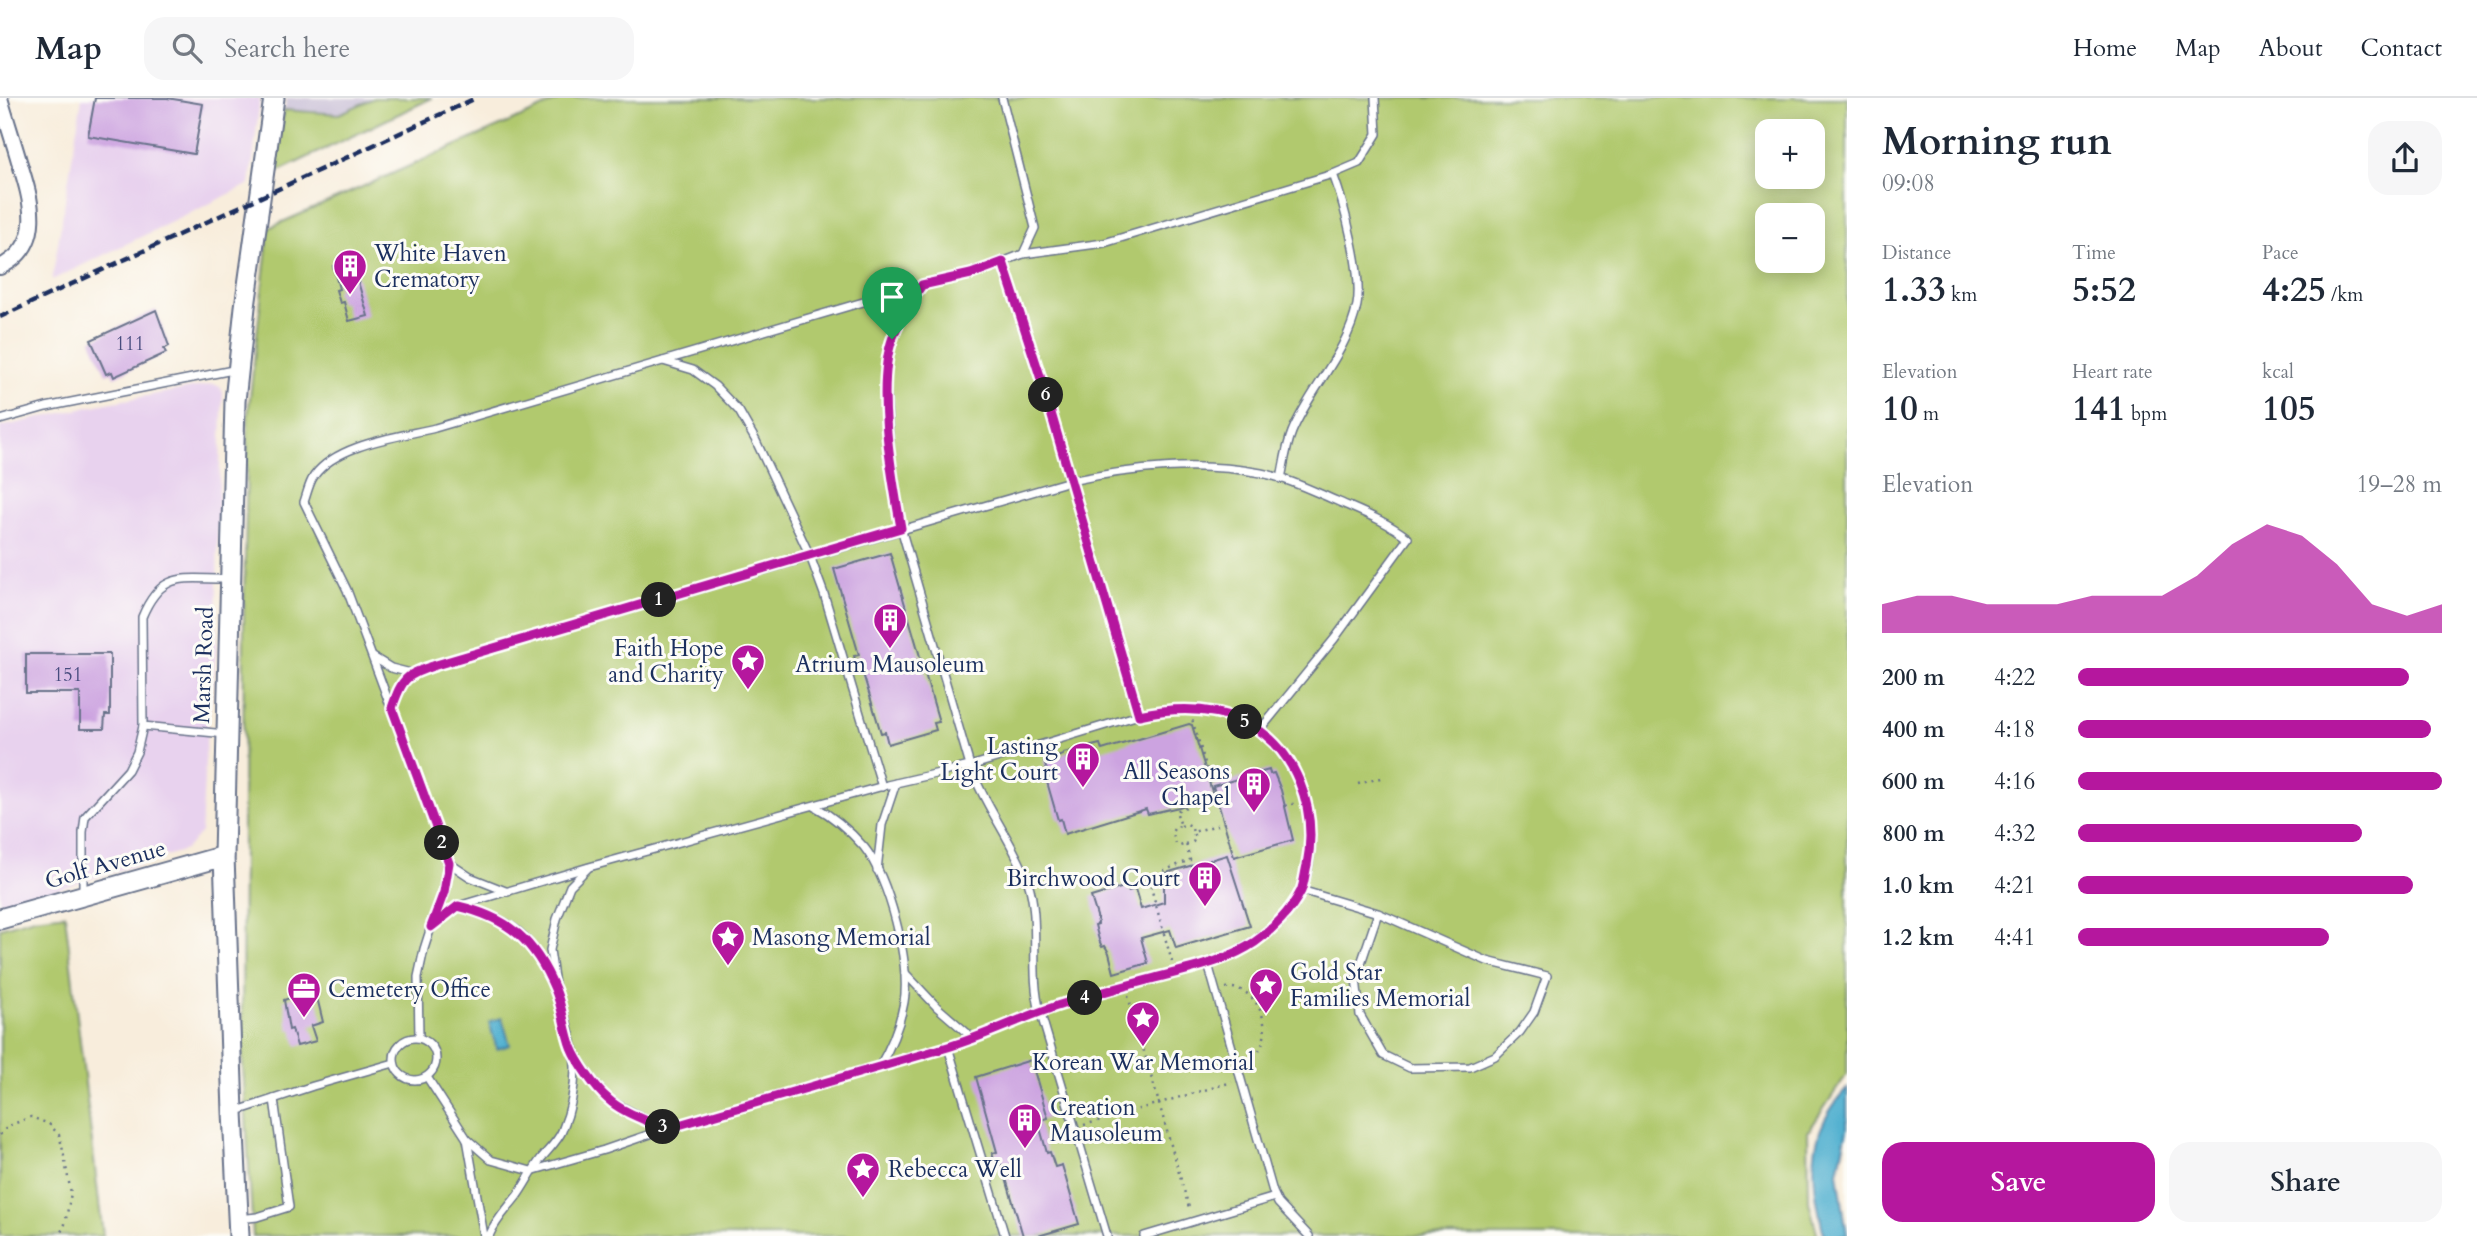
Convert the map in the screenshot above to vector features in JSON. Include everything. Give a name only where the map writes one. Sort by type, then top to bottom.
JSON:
[{"type":"street","points":[[0,98],[31,200],[32,224],[24,247],[0,267]]},
{"type":"street","name":"Marsh Road","points":[[239,1228],[224,856],[235,401],[274,98]]},
{"type":"street","name":"Golf Avenue","points":[[0,919],[224,856]]},
{"type":"lane","points":[[1002,98],[1035,228],[1023,254]]},
{"type":"lane","points":[[419,1038],[418,977],[431,927],[444,892],[449,863],[347,590],[304,502],[313,477],[333,457],[369,444],[435,428],[922,285],[971,274],[1023,254],[1104,243],[1333,174],[1359,163],[1377,134],[1374,98]]},
{"type":"lane","points":[[1281,479],[1291,433],[1349,331],[1358,302],[1351,238],[1342,198],[1333,174]]},
{"type":"lane","points":[[1003,262],[1042,382],[1139,715]]},
{"type":"lane","points":[[922,285],[907,305],[892,339],[886,373],[890,455],[901,528],[978,789],[1006,835],[1029,884],[1035,939],[1036,995],[1107,1236]]},
{"type":"lane","points":[[662,361],[693,370],[715,386],[738,411],[756,441],[810,556],[824,594],[882,787]]},
{"type":"lane","points":[[0,420],[46,407],[239,368]]},
{"type":"lane","points":[[373,656],[391,668],[411,673],[901,528],[1070,481],[1116,472],[1181,466],[1262,473],[1281,479],[1389,523],[1408,538],[1335,638],[1260,730]]},
{"type":"lane","points":[[83,894],[85,817],[128,770],[137,752],[143,726],[142,617],[148,601],[158,588],[173,580],[230,579]]},
{"type":"lane","points":[[392,708],[399,688],[411,673]]},
{"type":"lane","points":[[427,1076],[467,1139],[491,1160],[531,1171],[974,1039],[1040,1011],[1208,964],[1254,943],[1284,916],[1301,890],[1309,855],[1310,824],[1306,800],[1290,764],[1260,730],[1223,713],[1166,709],[970,766],[896,783],[589,867],[458,906],[431,927]]},
{"type":"lane","points":[[143,726],[226,734]]},
{"type":"lane","points":[[877,870],[882,825],[896,783]]},
{"type":"lane","points":[[814,806],[831,816],[865,849],[884,885],[905,960],[905,1001],[891,1047],[879,1067]]},
{"type":"lane","points":[[449,863],[470,877],[508,892]]},
{"type":"lane","points":[[487,1236],[519,1194],[531,1171],[562,1133],[571,1100],[575,1066],[555,990],[550,950],[557,919],[570,886],[589,867]]},
{"type":"lane","points":[[1301,890],[1378,913],[1487,961],[1546,976],[1534,1012],[1520,1032],[1495,1056],[1471,1067],[1410,1068],[1383,1055],[1360,1015],[1356,978],[1378,913]]},
{"type":"lane","points":[[458,906],[479,911],[520,933],[537,955],[555,990]]},
{"type":"lane","points":[[1208,964],[1275,1197],[1309,1236]]},
{"type":"lane","points":[[905,973],[937,1007],[974,1039]]},
{"type":"lane","points":[[412,1038],[419,1038],[426,1040],[435,1051],[436,1065],[421,1080],[407,1079],[396,1070],[396,1050],[400,1044],[412,1038]]},
{"type":"lane","points":[[571,1047],[608,1100],[665,1129]]},
{"type":"lane","points":[[948,1047],[1005,1236]]},
{"type":"lane","points":[[233,1112],[394,1063]]},
{"type":"lane","points":[[239,1228],[257,1217],[289,1207],[274,1099]]},
{"type":"lane","points":[[467,1139],[487,1236]]},
{"type":"lane","points":[[1144,1236],[1275,1197]]},
{"type":"path","points":[[1181,826],[1176,810],[1205,800],[1203,796],[1214,793],[1189,709]]},
{"type":"path","points":[[1358,784],[1384,777]]},
{"type":"path","points":[[1285,806],[1299,802]]},
{"type":"path","points":[[1193,832],[1224,823]]},
{"type":"path","points":[[1187,824],[1193,832],[1193,842],[1180,846],[1176,844],[1172,832],[1175,827],[1187,824]]},
{"type":"path","points":[[1175,972],[1147,877],[1191,860],[1186,844]]},
{"type":"path","points":[[1125,986],[1191,1215]]},
{"type":"path","points":[[1215,989],[1234,987],[1248,993],[1263,1016],[1265,1024],[1262,1044],[1254,1058],[1237,1064]]},
{"type":"path","points":[[1074,1128],[1242,1080]]},
{"type":"path","points":[[0,1135],[8,1126],[31,1117],[49,1124],[59,1135],[71,1193],[65,1224],[59,1236]]},
{"type":"shaded area","points":[[82,98],[260,98],[250,184],[52,280]]},
{"type":"shaded area","points":[[287,98],[374,98],[339,114],[284,110]]},
{"type":"shaded area","points":[[214,384],[223,392],[216,650],[206,744],[201,832],[185,850],[0,907],[0,427],[102,404]]},
{"type":"green space","points":[[374,98],[432,98],[273,174],[284,110],[339,114]]},
{"type":"green space","points":[[564,98],[1847,98],[1847,1074],[1808,1132],[1809,1202],[1818,1236],[253,1236],[242,1048],[244,606],[248,415],[269,228]]},
{"type":"green space","points":[[65,914],[103,1236],[0,1236],[0,928],[34,918]]},
{"type":"water","points":[[502,1018],[510,1045],[497,1049],[489,1022]]},
{"type":"water","points":[[1847,1089],[1847,1130],[1838,1172],[1847,1236],[1824,1236],[1816,1196],[1814,1158],[1823,1123]]},
{"type":"building","points":[[95,98],[167,98],[203,104],[194,154],[88,136]]},
{"type":"building","name":"White Haven Crematory","points":[[352,261],[368,316],[349,321],[344,302],[340,303],[336,290],[339,289],[333,266]]},
{"type":"building","points":[[156,310],[169,346],[164,349],[166,353],[114,377],[112,372],[106,374],[91,340]]},
{"type":"building","name":"Atrium Mausoleum","points":[[890,553],[939,722],[934,723],[936,730],[888,744],[885,732],[881,733],[861,667],[857,668],[854,656],[859,655],[834,569]]},
{"type":"building","points":[[26,654],[110,654],[110,715],[105,715],[104,729],[80,729],[80,693],[26,693]]},
{"type":"building","points":[[1192,725],[1213,795],[1148,814],[1146,809],[1065,834],[1047,782],[1050,781],[1044,761],[1063,753],[1100,744],[1102,750]]},
{"type":"building","name":"All Seasons Chapel","points":[[1269,770],[1270,774],[1274,773],[1281,790],[1293,840],[1234,857],[1213,786]]},
{"type":"building","points":[[1227,855],[1250,926],[1176,948],[1170,930],[1141,938],[1148,963],[1114,973],[1109,953],[1099,940],[1095,925],[1098,924],[1097,916],[1091,897],[1127,886],[1128,891],[1135,889],[1141,909],[1164,902],[1164,883],[1168,882],[1166,873]]},
{"type":"building","name":"Cemetery Office","points":[[315,989],[323,1022],[311,1026],[316,1041],[297,1046],[292,1029],[289,1030],[284,1000]]},
{"type":"building","name":"Creation Mausoleum","points":[[1031,1060],[1048,1118],[1038,1121],[1047,1153],[1050,1152],[1055,1167],[1062,1165],[1079,1224],[1038,1236],[1023,1236],[1002,1165],[996,1167],[992,1153],[997,1152],[976,1077]]},
{"type":"railway","points":[[0,317],[476,98]]},
{"type":"place","name":"White Haven Crematory","points":[[350,296]]},
{"type":"place","name":"Atrium Mausoleum","points":[[890,650]]},
{"type":"place","name":"Faith Hope and Charity","points":[[748,691]]},
{"type":"place","name":"Lasting Light Court","points":[[1083,789]]},
{"type":"place","name":"All Seasons Chapel","points":[[1254,814]]},
{"type":"place","name":"Birchwood Court","points":[[1205,908]]},
{"type":"place","name":"Masong Memorial","points":[[728,967]]},
{"type":"place","name":"Gold Star Families Memorial","points":[[1266,1015]]},
{"type":"place","name":"Cemetery Office","points":[[304,1019]]},
{"type":"place","name":"Korean War Memorial","points":[[1143,1048]]},
{"type":"place","name":"Creation Mausoleum","points":[[1025,1150]]},
{"type":"place","name":"Rebecca Well","points":[[863,1199]]},
{"type":"route","points":[[1003,262],[1042,382],[1139,715],[1166,709],[1223,713],[1260,730],[1276,746],[1300,782],[1306,800],[1310,824],[1309,855],[1301,890],[1284,916],[1254,943],[1216,961],[1040,1011],[948,1047],[665,1129],[608,1100],[591,1079],[571,1047],[555,990],[537,955],[520,933],[479,911],[458,906],[431,927],[444,892],[449,863],[392,708],[399,688],[411,673],[901,528],[887,416],[886,373],[892,339],[907,305],[922,285],[971,274],[1003,262]]}]
